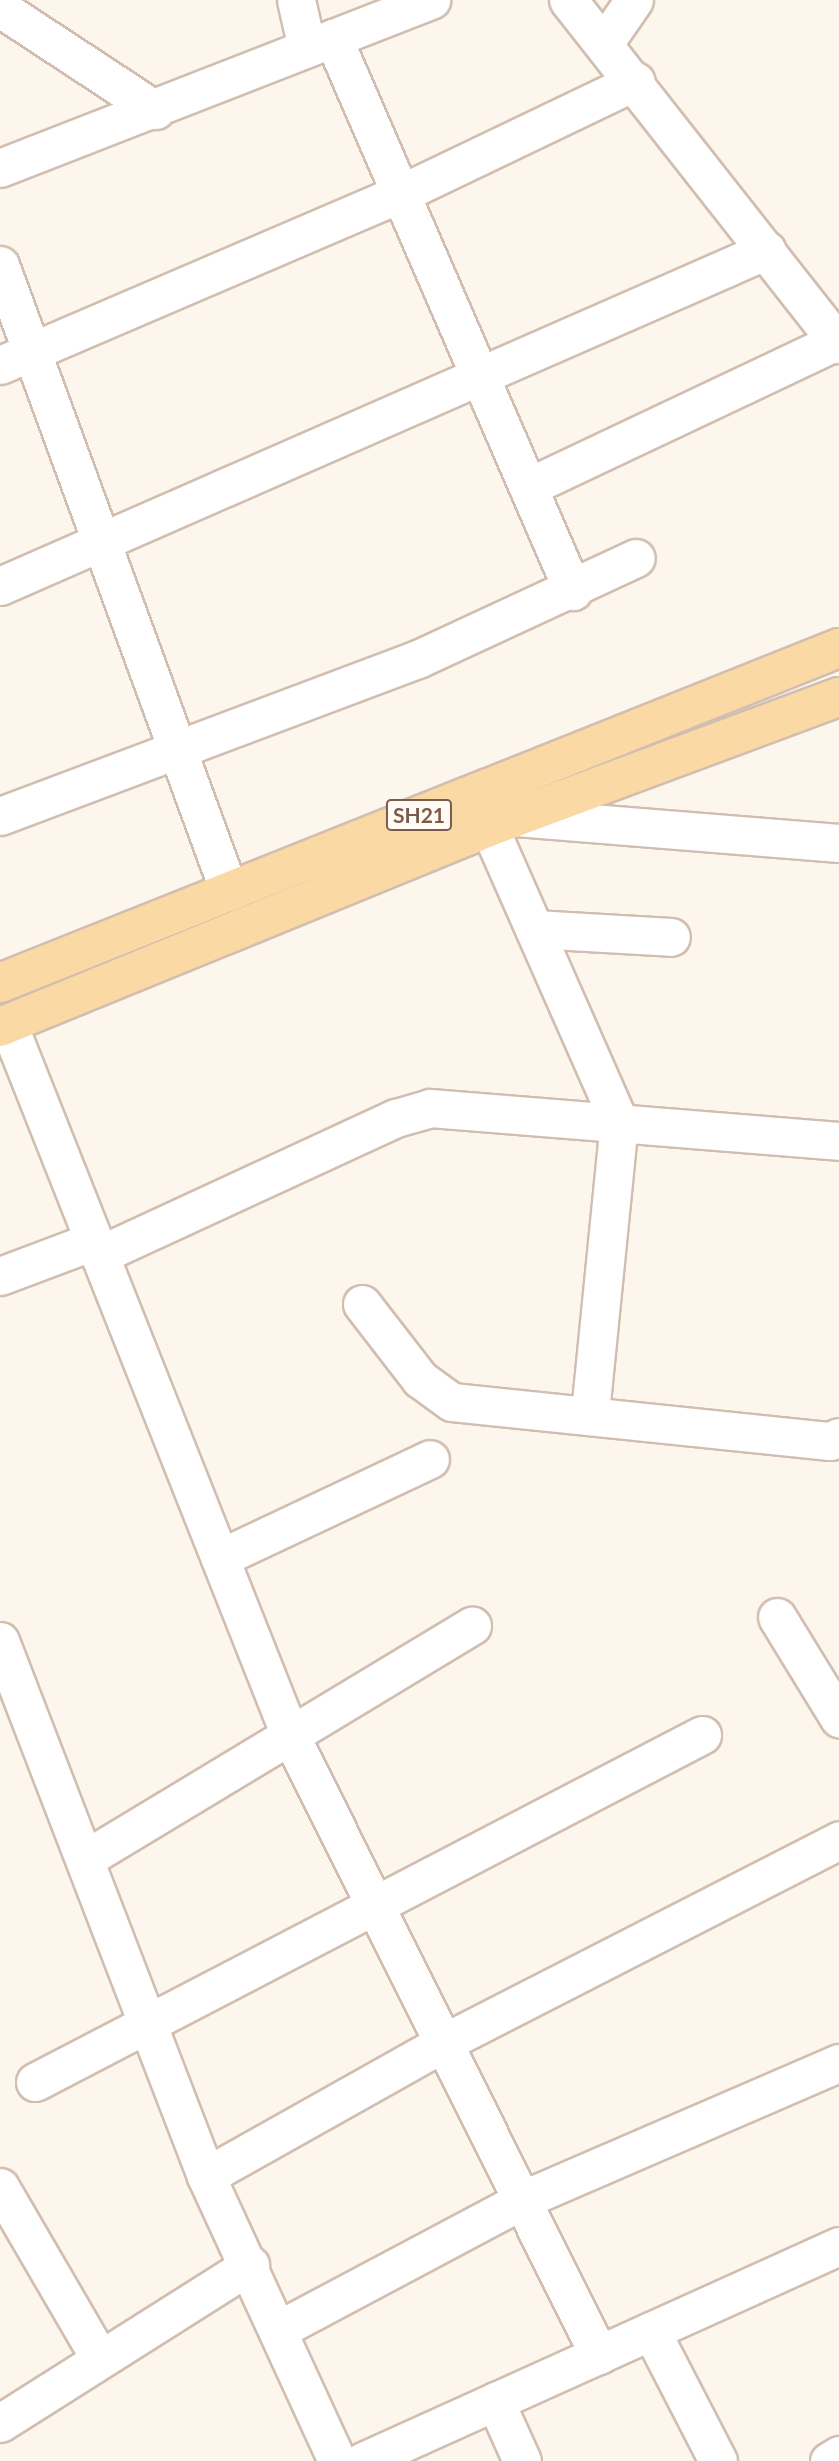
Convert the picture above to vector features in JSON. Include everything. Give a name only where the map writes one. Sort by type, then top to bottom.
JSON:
[{"type":"main road","name":"SH21","points":[[0,983],[839,648]]},
{"type":"main road","name":"SH21","points":[[4,1026],[503,822],[839,697]]},
{"type":"main road","points":[[673,714],[685,754]]},
{"type":"street","points":[[296,0],[402,192],[573,591]]},
{"type":"street","points":[[0,168],[155,110],[431,0]]},
{"type":"street","points":[[528,487],[838,343],[606,42],[568,0]]},
{"type":"street","points":[[606,42],[634,0]]},
{"type":"street","points":[[0,8],[155,110]]},
{"type":"street","points":[[16,358],[402,192],[636,81]]},
{"type":"street","points":[[0,586],[767,250]]},
{"type":"street","points":[[0,265],[16,358],[101,542],[229,891]]},
{"type":"street","points":[[0,816],[418,659],[573,591],[636,558]]},
{"type":"street","points":[[590,1412],[619,1122],[534,929],[503,822],[839,843]]},
{"type":"street","points":[[534,929],[671,937]]},
{"type":"street","points":[[4,1026],[96,1248],[290,1735],[599,2355]]},
{"type":"street","points":[[0,1276],[96,1248],[396,1118],[430,1108],[839,1140]]},
{"type":"street","points":[[362,1304],[420,1379],[452,1402],[590,1412],[830,1441],[839,1437]]},
{"type":"street","points":[[220,1558],[430,1459]]},
{"type":"street","points":[[778,1617],[839,1718]]},
{"type":"street","points":[[85,1859],[472,1626]]},
{"type":"street","points":[[0,1641],[149,2022],[206,2176],[250,2265],[337,2461]]},
{"type":"street","points":[[34,2082],[702,1735]]},
{"type":"street","points":[[206,2176],[443,2043],[839,1840]]},
{"type":"street","points":[[278,2330],[522,2200],[839,2063]]},
{"type":"street","points":[[0,2187],[100,2359]]},
{"type":"street","points":[[363,2461],[839,2246]]},
{"type":"street","points":[[0,2423],[250,2265]]},
{"type":"street","points":[[650,2331],[718,2461]]},
{"type":"street","points":[[495,2401],[522,2461]]},
{"type":"street","points":[[829,2461],[839,2455]]}]
